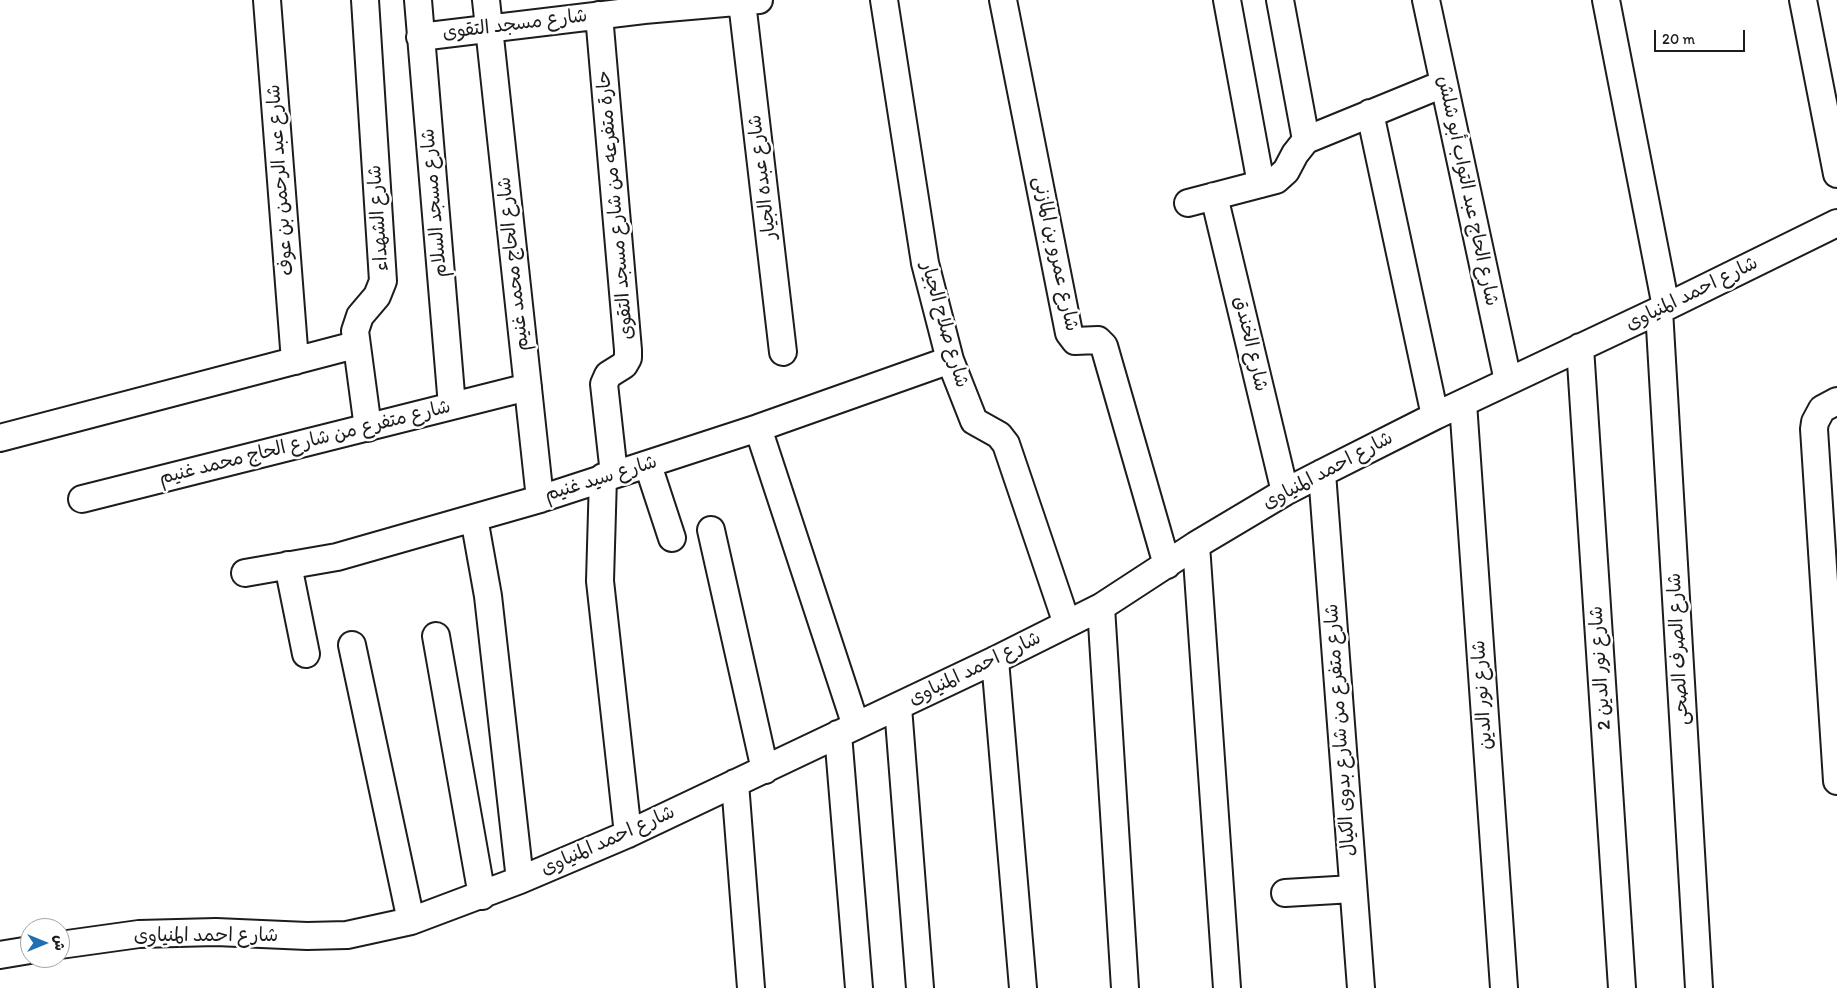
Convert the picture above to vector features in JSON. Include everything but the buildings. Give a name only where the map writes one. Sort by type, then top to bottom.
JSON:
[{"type":"street","name":"شارع عبد الرحمن بن عوف","points":[[267,0],[295,360]]},
{"type":"street","name":"شارع الشهداء","points":[[365,0],[383,281],[377,296],[360,316],[355,332],[355,345],[368,428]]},
{"type":"street","name":"شارع مسجد السلام","points":[[418,0],[452,406]]},
{"type":"street","name":"شارع الحاج محمد غنيم","points":[[486,0],[540,498]]},
{"type":"street","name":"شارع صلاح الجيار","points":[[884,0],[925,263],[950,360],[974,421],[999,435],[1006,444],[1067,624]]},
{"type":"street","name":"شارع عمرو بن المازنى","points":[[1003,0],[1069,333],[1075,341],[1098,340],[1104,346],[1167,565]]},
{"type":"street","points":[[1227,0],[1261,184]]},
{"type":"street","points":[[1280,0],[1306,140]]},
{"type":"street","name":"شارع الحاج عبد التواب أبو شلش","points":[[1426,0],[1508,381]]},
{"type":"street","name":"شارع الصرف الصحى","points":[[1606,0],[1662,309],[1699,988]]},
{"type":"street","points":[[1803,0],[1837,174]]},
{"type":"street","name":"شارع مسجد التقوى","points":[[420,36],[488,30],[586,11],[644,5],[751,1]]},
{"type":"street","name":"شارع عبده الجيار","points":[[751,1],[783,352]]},
{"type":"street","name":"حارة متفرعه من شارع مسجد التقوى","points":[[586,11],[628,350],[628,358],[624,365],[608,375],[604,384],[608,476],[600,580],[628,834]]},
{"type":"street","points":[[1188,203],[1276,180],[1286,170],[1306,140],[1443,84]]},
{"type":"street","points":[[1370,113],[1435,416]]},
{"type":"street","name":"شارع الخندق","points":[[1214,196],[1285,492]]},
{"type":"street","name":"شارع احمد المنياوى","points":[[70,944],[139,934],[216,932],[307,936],[347,935],[411,921],[482,896],[628,834],[995,660],[1101,606],[1196,545],[1285,492],[1435,416],[1662,309],[1837,223]]},
{"type":"street","points":[[0,438],[355,345]]},
{"type":"street","name":"شارع نور الدين 2","points":[[1580,347],[1622,988]]},
{"type":"street","name":"شارع سيد غنيم","points":[[245,573],[337,557],[474,518],[648,465],[950,360]]},
{"type":"street","name":"شارع متفرع من شارع الحاج محمد غنيم","points":[[82,498],[528,388]]},
{"type":"street","points":[[1837,401],[1822,410],[1814,422],[1837,782]]},
{"type":"street","name":"شارع نور الدين","points":[[1463,403],[1504,988]]},
{"type":"street","points":[[758,428],[847,730],[860,988]]},
{"type":"street","points":[[648,465],[672,538]]},
{"type":"street","name":"شارع متفرع من شارع بدوى الكيال","points":[[1322,473],[1361,988]]},
{"type":"street","points":[[474,518],[488,596],[520,880]]},
{"type":"street","points":[[711,530],[765,770]]},
{"type":"street","points":[[1196,545],[1227,988]]},
{"type":"street","points":[[288,565],[306,654]]},
{"type":"street","points":[[1101,606],[1125,988]]},
{"type":"street","points":[[436,636],[482,896]]},
{"type":"street","points":[[352,645],[411,921]]},
{"type":"street","points":[[995,660],[1023,988]]},
{"type":"street","points":[[898,707],[920,988]]},
{"type":"street","points":[[736,783],[751,988]]},
{"type":"street","points":[[1285,893],[1353,889]]},
{"type":"street","points":[[0,955],[20,952]]}]
